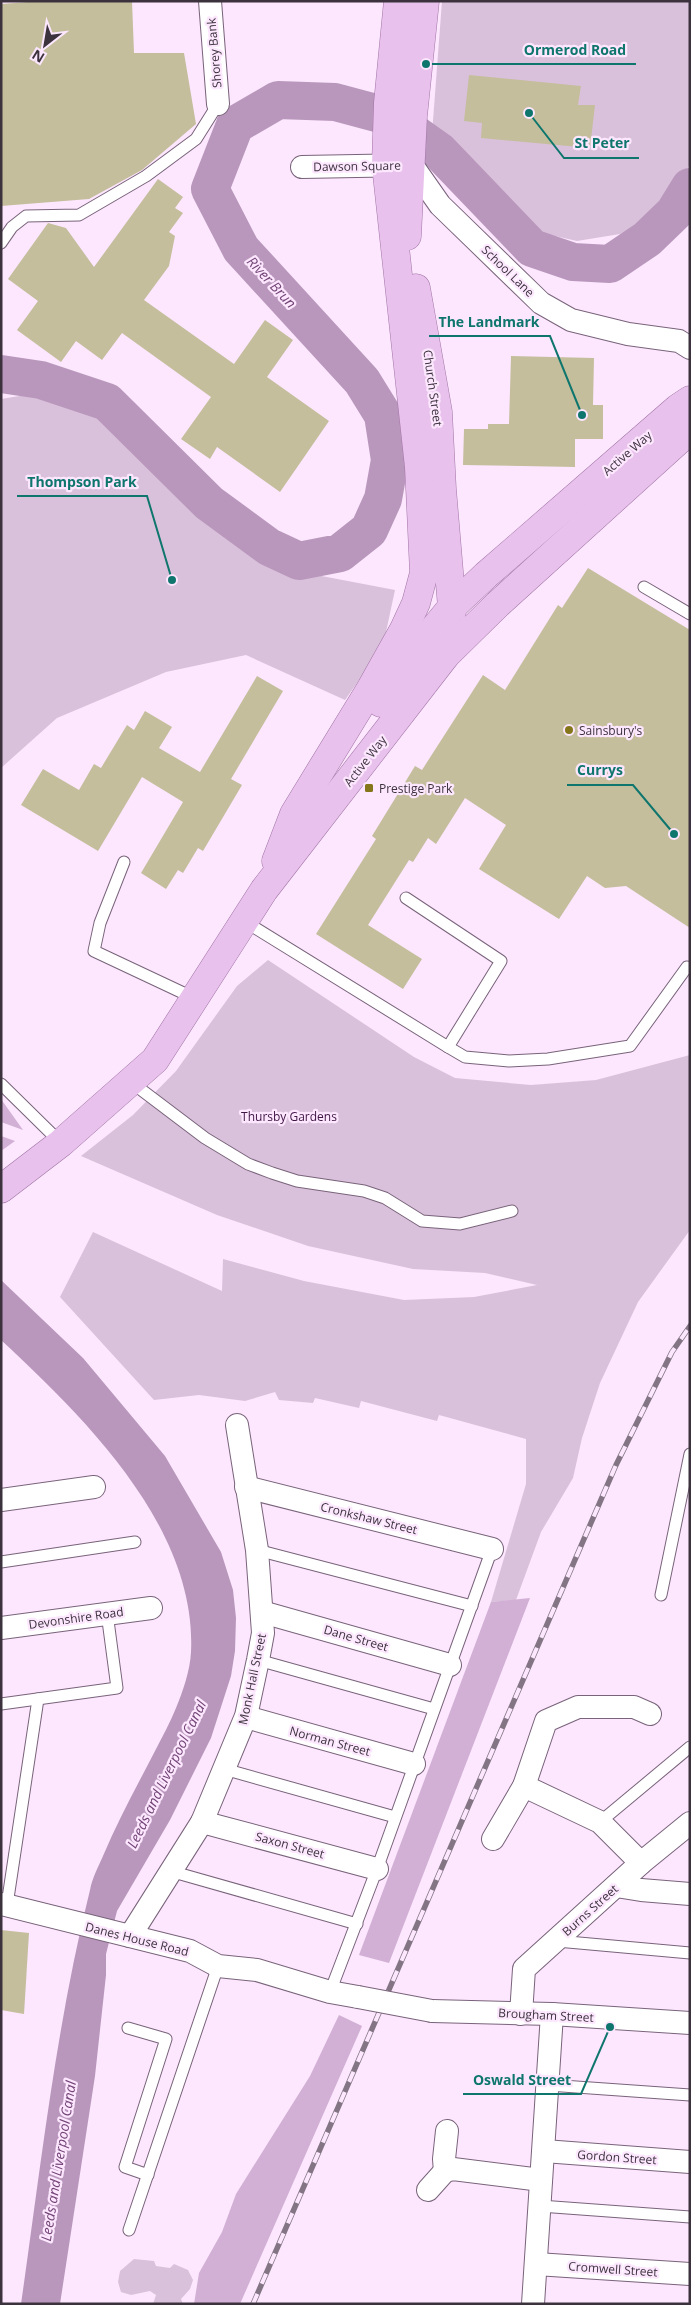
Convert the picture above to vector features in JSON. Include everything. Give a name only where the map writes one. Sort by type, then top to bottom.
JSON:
[{"type":"main road","name":"Church Street","points":[[392,651],[416,603],[424,573],[406,146],[388,115],[398,1]]},
{"type":"main road","name":"Church Street","points":[[425,1],[406,146],[406,240],[429,354],[438,412],[442,489],[452,607],[450,638],[446,656]]},
{"type":"main road","name":"Active Way","points":[[281,851],[413,654],[452,607],[486,575],[678,408],[690,400]]},
{"type":"main road","name":"Active Way","points":[[264,890],[446,656],[498,604],[690,430]]},
{"type":"main road","points":[[424,573],[442,600],[452,607],[470,610],[498,604]]},
{"type":"main road","name":"Active Way","points":[[264,890],[294,814],[372,688],[392,651]]},
{"type":"main road","points":[[1,1189],[56,1147],[155,1060],[196,999],[264,890]]},
{"type":"street","name":"Shorey Bank","points":[[210,1],[218,104]]},
{"type":"street","name":"Dawson Square","points":[[302,167],[406,146]]},
{"type":"street","name":"School Lane","points":[[406,146],[440,205],[541,302],[571,320],[628,334],[686,340]]},
{"type":"street","name":"Monk Hall Street","points":[[126,1936],[202,1822],[246,1717],[263,1633],[257,1550],[237,1425]]},
{"type":"street","points":[[1,1500],[94,1487]]},
{"type":"street","name":"Cronkshaw Street","points":[[246,1487],[492,1549]]},
{"type":"street","name":"Devonshire Road","points":[[1,1628],[151,1608]]},
{"type":"street","name":"Dane Street","points":[[262,1612],[450,1665]]},
{"type":"street","points":[[493,1839],[524,1786],[546,1721],[578,1707],[634,1708],[650,1714]]},
{"type":"street","name":"Norman Street","points":[[246,1717],[414,1764]]},
{"type":"street","points":[[524,1786],[600,1822],[641,1863]]},
{"type":"street","name":"Saxon Street","points":[[202,1822],[377,1869]]},
{"type":"street","name":"Burns Street","points":[[521,2014],[524,1969],[641,1863],[690,1822]]},
{"type":"street","points":[[616,1886],[690,1894]]},
{"type":"street","name":"Danes House Road","points":[[4,1905],[190,1950],[218,1966],[257,1970],[330,1992],[358,1998]]},
{"type":"street","name":"Brougham Street","points":[[358,1998],[432,2010],[552,2014],[690,2023]]},
{"type":"street","points":[[533,2304],[552,2014]]},
{"type":"street","points":[[445,2171],[444,2159],[447,2131]]},
{"type":"street","name":"Gordon Street","points":[[544,2152],[690,2162]]},
{"type":"street","points":[[428,2190],[445,2171],[453,2169],[542,2180]]},
{"type":"street","name":"Cromwell Street","points":[[536,2264],[690,2274]]},
{"type":"lane","points":[[1,243],[12,227],[26,216],[79,215],[146,176],[196,139],[218,104]]},
{"type":"lane","points":[[644,587],[690,614]]},
{"type":"lane","points":[[124,862],[100,923],[94,951],[196,999]]},
{"type":"lane","points":[[406,898],[500,961],[448,1047]]},
{"type":"lane","points":[[244,921],[464,1057],[509,1060],[548,1059],[630,1046],[687,967]]},
{"type":"lane","points":[[131,1082],[205,1138],[248,1164],[272,1173],[298,1181],[364,1191],[385,1198],[422,1221],[460,1224],[512,1211]]},
{"type":"lane","points":[[1,1084],[56,1147]]},
{"type":"lane","points":[[661,1595],[690,1454]]},
{"type":"lane","points":[[1,1562],[135,1542]]},
{"type":"lane","points":[[330,1992],[357,1924],[492,1549]]},
{"type":"lane","points":[[257,1550],[472,1606]]},
{"type":"lane","points":[[1,1704],[117,1688],[107,1613]]},
{"type":"lane","points":[[258,1660],[434,1709]]},
{"type":"lane","points":[[4,1905],[38,1699]]},
{"type":"lane","points":[[600,1822],[690,1747]]},
{"type":"lane","points":[[224,1769],[395,1817]]},
{"type":"lane","points":[[170,1872],[357,1924]]},
{"type":"lane","points":[[556,1941],[690,1953]]},
{"type":"lane","points":[[129,2230],[194,2032],[218,1966]]},
{"type":"lane","points":[[128,2028],[166,2039],[125,2166],[148,2175]]},
{"type":"lane","points":[[548,2085],[690,2095]]},
{"type":"lane","points":[[540,2206],[690,2217]]},
{"type":"green space","points":[[442,1],[690,1],[690,162],[686,174],[654,218],[620,234],[577,241],[542,233],[432,134]]},
{"type":"green space","points":[[44,392],[116,426],[224,526],[290,570],[395,590],[383,646],[345,700],[246,655],[166,672],[57,718],[1,768],[1,399]]},
{"type":"green space","name":"Thursby Gardens","points":[[268,960],[414,1057],[455,1078],[531,1085],[596,1080],[690,1055],[690,1230],[638,1302],[600,1383],[582,1438],[573,1478],[541,1532],[516,1600],[491,1602],[526,1484],[526,1439],[439,1415],[437,1421],[361,1401],[359,1408],[315,1398],[313,1403],[279,1400],[275,1392],[245,1401],[199,1395],[154,1400],[60,1297],[93,1232],[222,1291],[223,1259],[304,1281],[404,1300],[474,1297],[537,1285],[485,1273],[413,1269],[308,1246],[217,1215],[81,1156],[133,1115],[176,1071],[237,986]]},
{"type":"green space","points":[[134,2259],[154,2261],[156,2266],[170,2268],[174,2264],[188,2270],[193,2280],[190,2289],[181,2299],[183,2304],[153,2304],[156,2295],[150,2291],[131,2295],[121,2292],[118,2282],[120,2271]]},
{"type":"shaded area","points":[[1,1099],[23,1130],[1,1122]]},
{"type":"shaded area","points":[[1,1136],[15,1141],[1,1151]]},
{"type":"shaded area","points":[[530,1598],[389,1963],[359,1955],[491,1602]]},
{"type":"shaded area","points":[[339,2015],[362,2026],[240,2304],[194,2304],[199,2273],[222,2232],[236,2194],[310,2076]]},
{"type":"water","name":"Leeds and Liverpool Canal","points":[[1,1280],[83,1358],[165,1456],[221,1552],[233,1590],[236,1618],[235,1651],[231,1676],[211,1738],[170,1820],[117,1911],[106,1954],[106,1975],[95,2076],[60,2304],[21,2304],[58,2044],[78,1941],[94,1877],[121,1816],[174,1714],[186,1681],[191,1652],[188,1606],[176,1562],[156,1519],[130,1479],[100,1440],[67,1404],[1,1340]]},
{"type":"building","points":[[41,1],[132,1],[134,53],[184,53],[196,124],[142,170],[89,199],[1,206],[1,4]]},
{"type":"building","points":[[469,75],[581,86],[578,105],[595,105],[590,148],[481,138],[482,123],[464,121]]},
{"type":"building","points":[[158,179],[183,197],[175,208],[183,213],[169,232],[175,236],[169,266],[144,300],[234,364],[265,320],[293,340],[267,377],[329,421],[280,492],[217,447],[210,459],[181,439],[211,397],[122,333],[102,360],[76,341],[61,362],[17,330],[38,301],[8,279],[48,223],[66,228],[94,267]]},
{"type":"building","points":[[511,356],[594,358],[593,405],[603,405],[603,439],[575,439],[575,467],[463,465],[464,429],[488,429],[488,424],[509,424]]},
{"type":"building","name":"Sainsbury's","points":[[588,568],[690,630],[690,928],[626,886],[605,888],[587,876],[559,919],[479,869],[506,825],[465,798],[436,844],[428,838],[413,862],[409,860],[368,925],[422,959],[403,989],[316,934],[376,839],[372,836],[415,766],[422,770],[483,675],[505,690],[558,605],[562,608]]},
{"type":"building","points":[[257,676],[283,691],[231,779],[242,785],[203,851],[198,848],[183,873],[178,870],[166,889],[141,873],[183,802],[142,777],[98,851],[21,805],[43,769],[79,790],[94,764],[101,768],[127,725],[134,730],[145,711],[172,727],[159,748],[200,772]]},
{"type":"building","points":[[1,1930],[29,1933],[24,2014],[1,2010]]},
{"type":"waterway","name":"River Brun","points":[[1,374],[41,380],[107,402],[209,503],[269,547],[299,561],[340,553],[369,530],[383,499],[390,460],[383,415],[362,381],[241,249],[210,189],[235,125],[278,100],[335,102],[391,117],[439,151],[532,248],[573,262],[610,264],[647,239],[674,213],[690,187]]},
{"type":"railway","points":[[253,2304],[616,1465],[672,1352],[690,1326]]},
{"type":"place","name":"Ormerod Road","points":[[426,64]]},
{"type":"place","name":"St Peter","points":[[529,113]]},
{"type":"place","name":"The Landmark","points":[[582,415]]},
{"type":"place","name":"Thompson Park","points":[[172,580]]},
{"type":"place","name":"Sainsbury's","points":[[569,730]]},
{"type":"place","name":"Prestige Park","points":[[369,788]]},
{"type":"place","name":"Currys","points":[[674,834]]},
{"type":"place","name":"Oswald Street","points":[[610,2027]]}]
